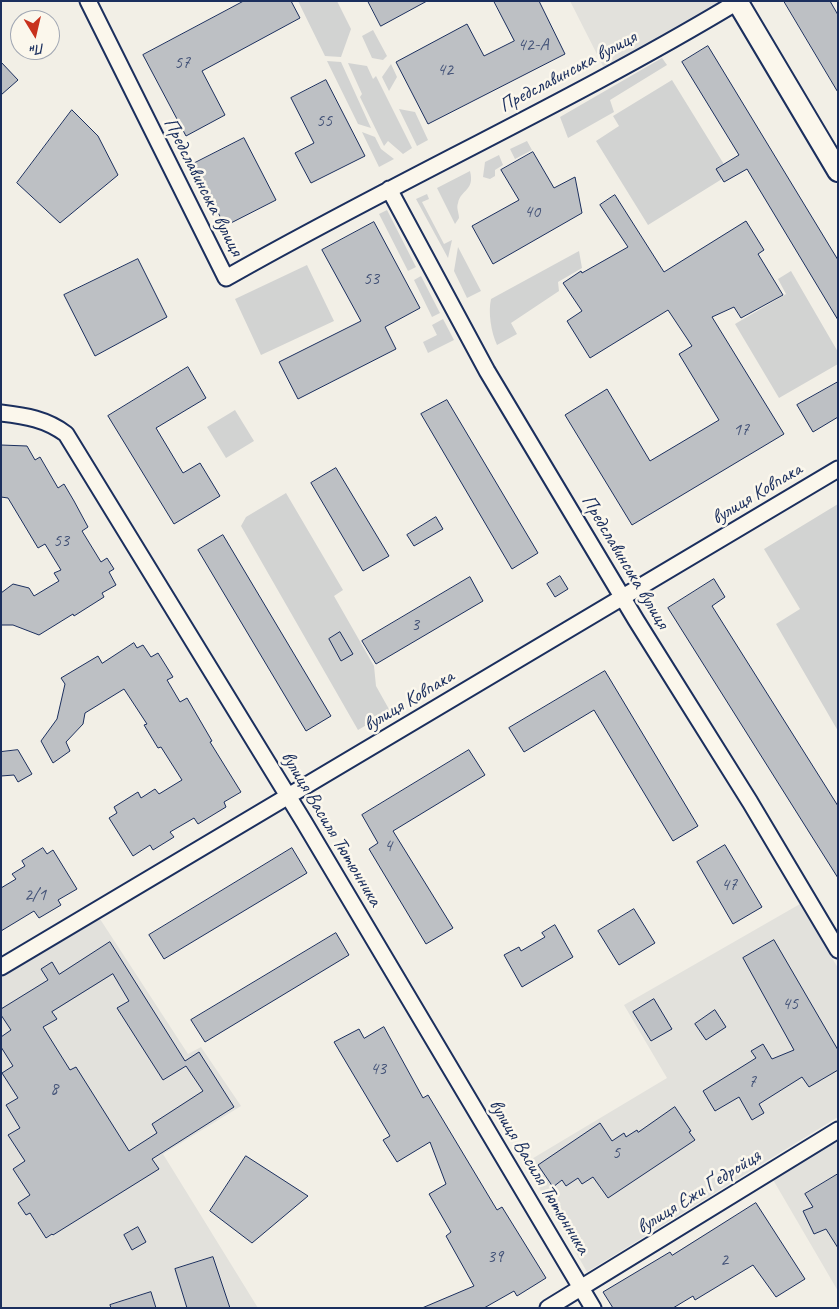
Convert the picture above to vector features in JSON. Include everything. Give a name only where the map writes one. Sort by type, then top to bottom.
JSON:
[{"type":"main road","points":[[737,2],[838,171]]},
{"type":"street","name":"Предславинська вулиця","points":[[88,1],[226,278],[389,189],[601,78],[737,2]]},
{"type":"street","name":"Предславинська вулиця","points":[[389,189],[487,371],[623,597],[736,778],[838,950]]},
{"type":"street","name":"вулиця Василя Тютюнника","points":[[1,413],[41,420],[66,434],[289,796],[593,1308]]},
{"type":"street","name":"вулиця Ковпака","points":[[1,968],[838,469]]},
{"type":"street","name":"вулиця Єжи Ґедройця","points":[[548,1308],[838,1130]]},
{"type":"shaded area","points":[[298,1],[337,1],[351,29],[341,57],[325,56]]},
{"type":"shaded area","points":[[570,1],[719,1],[721,5],[604,68]]},
{"type":"shaded area","points":[[373,30],[387,56],[383,60],[372,58],[362,36]]},
{"type":"shaded area","points":[[662,58],[667,65],[610,100],[614,112],[568,138],[560,117]]},
{"type":"shaded area","points":[[327,61],[341,62],[371,128],[358,124]]},
{"type":"shaded area","points":[[348,63],[367,66],[373,79],[376,76],[412,148],[403,154],[388,141],[384,146],[360,97],[362,94]]},
{"type":"shaded area","points":[[391,64],[397,77],[389,91],[382,77]]},
{"type":"shaded area","points":[[672,80],[730,174],[648,225],[596,141],[619,126],[613,116]]},
{"type":"shaded area","points":[[399,109],[415,112],[428,140],[417,146]]},
{"type":"shaded area","points":[[362,132],[375,137],[381,149],[394,159],[379,167]]},
{"type":"shaded area","points":[[527,141],[532,150],[515,159],[510,149]]},
{"type":"shaded area","points":[[499,155],[503,165],[495,170],[495,176],[490,179],[483,177],[485,162]]},
{"type":"shaded area","points":[[470,171],[471,182],[460,198],[457,207],[459,218],[455,224],[437,188]]},
{"type":"shaded area","points":[[427,194],[429,199],[422,202],[444,244],[452,240],[448,258],[416,199]]},
{"type":"shaded area","points":[[387,210],[416,267],[408,271],[379,214]]},
{"type":"shaded area","points":[[458,247],[481,291],[467,298],[454,271]]},
{"type":"shaded area","points":[[579,251],[582,268],[558,282],[559,291],[511,323],[517,334],[497,345],[491,322],[491,299]]},
{"type":"shaded area","points":[[307,265],[334,321],[261,355],[235,299]]},
{"type":"shaded area","points":[[791,271],[838,352],[838,364],[779,398],[735,324],[786,294],[778,279]]},
{"type":"shaded area","points":[[421,276],[440,313],[432,317],[414,280]]},
{"type":"shaded area","points":[[443,319],[454,340],[428,353],[423,342],[437,335],[432,325]]},
{"type":"shaded area","points":[[235,410],[254,441],[226,458],[207,427]]},
{"type":"shaded area","points":[[286,493],[343,590],[334,596],[374,666],[376,686],[390,711],[358,730],[241,526],[246,517]]},
{"type":"shaded area","points":[[838,504],[838,731],[776,624],[800,609],[764,549]]},
{"type":"shaded area","points":[[800,904],[838,968],[838,1117],[587,1272],[525,1163],[667,1078],[624,1005]]},
{"type":"shaded area","points":[[100,919],[188,1054],[201,1047],[241,1106],[163,1154],[258,1308],[1,1308],[1,977]]},
{"type":"shaded area","points":[[838,1138],[838,1291],[772,1178]]},
{"type":"building","points":[[244,1],[291,1],[300,18],[202,71],[225,115],[186,136],[143,55]]},
{"type":"building","points":[[368,1],[427,1],[381,26]]},
{"type":"building","points":[[494,1],[539,1],[565,54],[428,124],[396,62],[467,24],[484,56],[514,41]]},
{"type":"building","points":[[784,1],[830,1],[838,15],[838,92]]},
{"type":"building","points":[[708,46],[838,260],[838,320],[747,169],[724,182],[716,169],[739,155],[682,62]]},
{"type":"building","points":[[1,62],[18,80],[1,95]]},
{"type":"building","points":[[326,80],[365,156],[311,183],[295,153],[314,143],[291,98]]},
{"type":"building","points":[[72,110],[98,136],[118,175],[60,223],[17,183]]},
{"type":"building","points":[[244,138],[276,200],[225,226],[193,164]]},
{"type":"building","points":[[533,152],[554,188],[575,177],[582,213],[493,264],[472,226],[519,200],[501,170]]},
{"type":"building","points":[[615,195],[664,272],[746,221],[764,250],[758,254],[783,295],[741,318],[734,307],[712,317],[784,434],[632,525],[565,415],[607,389],[650,461],[719,420],[679,354],[692,346],[668,310],[590,358],[567,321],[582,311],[563,283],[581,271],[582,273],[628,247],[600,205]]},
{"type":"building","points":[[374,222],[420,308],[385,327],[396,349],[298,399],[279,362],[361,321],[322,250]]},
{"type":"building","points":[[138,259],[167,317],[95,356],[64,295]]},
{"type":"building","points":[[188,367],[206,398],[156,428],[183,473],[200,463],[220,496],[174,524],[108,416]]},
{"type":"building","points":[[838,382],[838,417],[813,432],[797,405]]},
{"type":"building","points":[[447,400],[538,553],[512,569],[421,414]]},
{"type":"building","points":[[1,445],[27,446],[35,460],[40,457],[58,488],[64,484],[74,501],[88,527],[82,531],[101,562],[107,558],[114,569],[109,572],[116,585],[102,593],[104,597],[39,635],[13,625],[1,625],[1,593],[13,584],[29,588],[34,596],[59,581],[54,573],[61,570],[45,544],[38,548],[8,498],[1,497]]},
{"type":"building","points":[[336,468],[389,556],[363,571],[311,483]]},
{"type":"building","points":[[436,517],[443,529],[414,546],[407,535]]},
{"type":"building","points":[[223,535],[331,716],[306,731],[198,550]]},
{"type":"building","points":[[560,576],[568,589],[555,597],[547,584]]},
{"type":"building","points":[[470,577],[483,601],[376,664],[362,641]]},
{"type":"building","points":[[714,579],[725,597],[712,606],[838,806],[838,878],[668,608]]},
{"type":"building","points":[[340,632],[353,654],[341,661],[329,639]]},
{"type":"building","points":[[134,643],[137,648],[143,645],[151,657],[158,653],[173,677],[167,680],[180,702],[187,698],[212,741],[210,742],[241,792],[224,802],[226,807],[198,824],[194,818],[170,832],[174,837],[153,850],[150,845],[133,856],[109,818],[117,813],[114,807],[138,792],[141,798],[155,789],[159,794],[182,780],[161,747],[158,748],[144,725],[147,724],[124,689],[85,713],[83,724],[66,742],[70,751],[53,763],[41,741],[57,719],[65,684],[61,678],[98,656],[102,663]]},
{"type":"building","points":[[605,671],[698,826],[673,841],[594,710],[524,752],[509,728]]},
{"type":"building","points":[[18,750],[32,774],[18,782],[14,775],[1,776],[1,752]]},
{"type":"building","points":[[469,750],[485,775],[393,831],[453,928],[426,944],[369,849],[378,843],[362,815]]},
{"type":"building","points":[[725,845],[762,907],[733,924],[697,862]]},
{"type":"building","points":[[43,848],[47,854],[53,850],[77,889],[58,900],[61,905],[39,918],[34,911],[1,931],[1,888],[16,879],[12,874],[25,866],[22,861]]},
{"type":"building","points":[[292,848],[307,873],[164,959],[149,935]]},
{"type":"building","points":[[634,909],[655,943],[619,965],[598,931]]},
{"type":"building","points":[[555,925],[573,957],[522,987],[504,955],[519,947],[521,951],[545,937],[542,933]]},
{"type":"building","points":[[336,933],[349,955],[205,1042],[191,1020]]},
{"type":"building","points":[[774,940],[838,1050],[838,1070],[809,1087],[802,1077],[759,1104],[764,1113],[752,1120],[739,1097],[715,1111],[703,1091],[756,1058],[751,1051],[763,1044],[772,1059],[794,1050],[743,958]]},
{"type":"building","points":[[110,942],[185,1061],[199,1052],[234,1107],[152,1159],[159,1169],[46,1238],[30,1213],[26,1215],[18,1203],[30,1195],[13,1169],[25,1161],[8,1135],[20,1128],[6,1105],[18,1098],[2,1073],[13,1066],[1,1047],[1,1037],[11,1030],[1,1015],[1,1009],[48,980],[41,969],[52,962],[59,974]],"holes":[[[113,974],[129,1001],[117,1008],[163,1080],[186,1066],[203,1091],[152,1124],[157,1133],[129,1151],[76,1067],[70,1070],[43,1027],[57,1019],[52,1012]]]},
{"type":"building","points":[[654,999],[672,1029],[651,1041],[633,1012]]},
{"type":"building","points":[[715,1010],[726,1027],[706,1040],[695,1024]]},
{"type":"building","points":[[384,1027],[423,1098],[428,1095],[497,1210],[502,1207],[546,1278],[517,1296],[514,1291],[484,1308],[422,1308],[474,1286],[446,1236],[451,1232],[429,1194],[446,1184],[430,1142],[397,1162],[383,1140],[390,1136],[334,1042],[359,1029],[364,1038]]},
{"type":"building","points":[[675,1107],[695,1140],[608,1198],[593,1177],[582,1184],[578,1178],[566,1186],[562,1180],[553,1187],[538,1165],[600,1123],[612,1141],[624,1133],[626,1137],[637,1130],[638,1132]]},
{"type":"building","points":[[246,1156],[308,1196],[252,1243],[210,1211]]},
{"type":"building","points":[[838,1174],[838,1248],[826,1229],[814,1234],[803,1211],[813,1207],[805,1194]]},
{"type":"building","points":[[756,1203],[805,1279],[776,1297],[753,1265],[695,1300],[693,1296],[673,1308],[613,1308],[603,1292],[670,1252],[672,1255]]},
{"type":"building","points":[[138,1227],[146,1242],[132,1250],[124,1235]]},
{"type":"building","points":[[213,1257],[230,1308],[187,1308],[175,1269]]},
{"type":"building","points":[[151,1292],[156,1308],[111,1308],[110,1305]]}]
